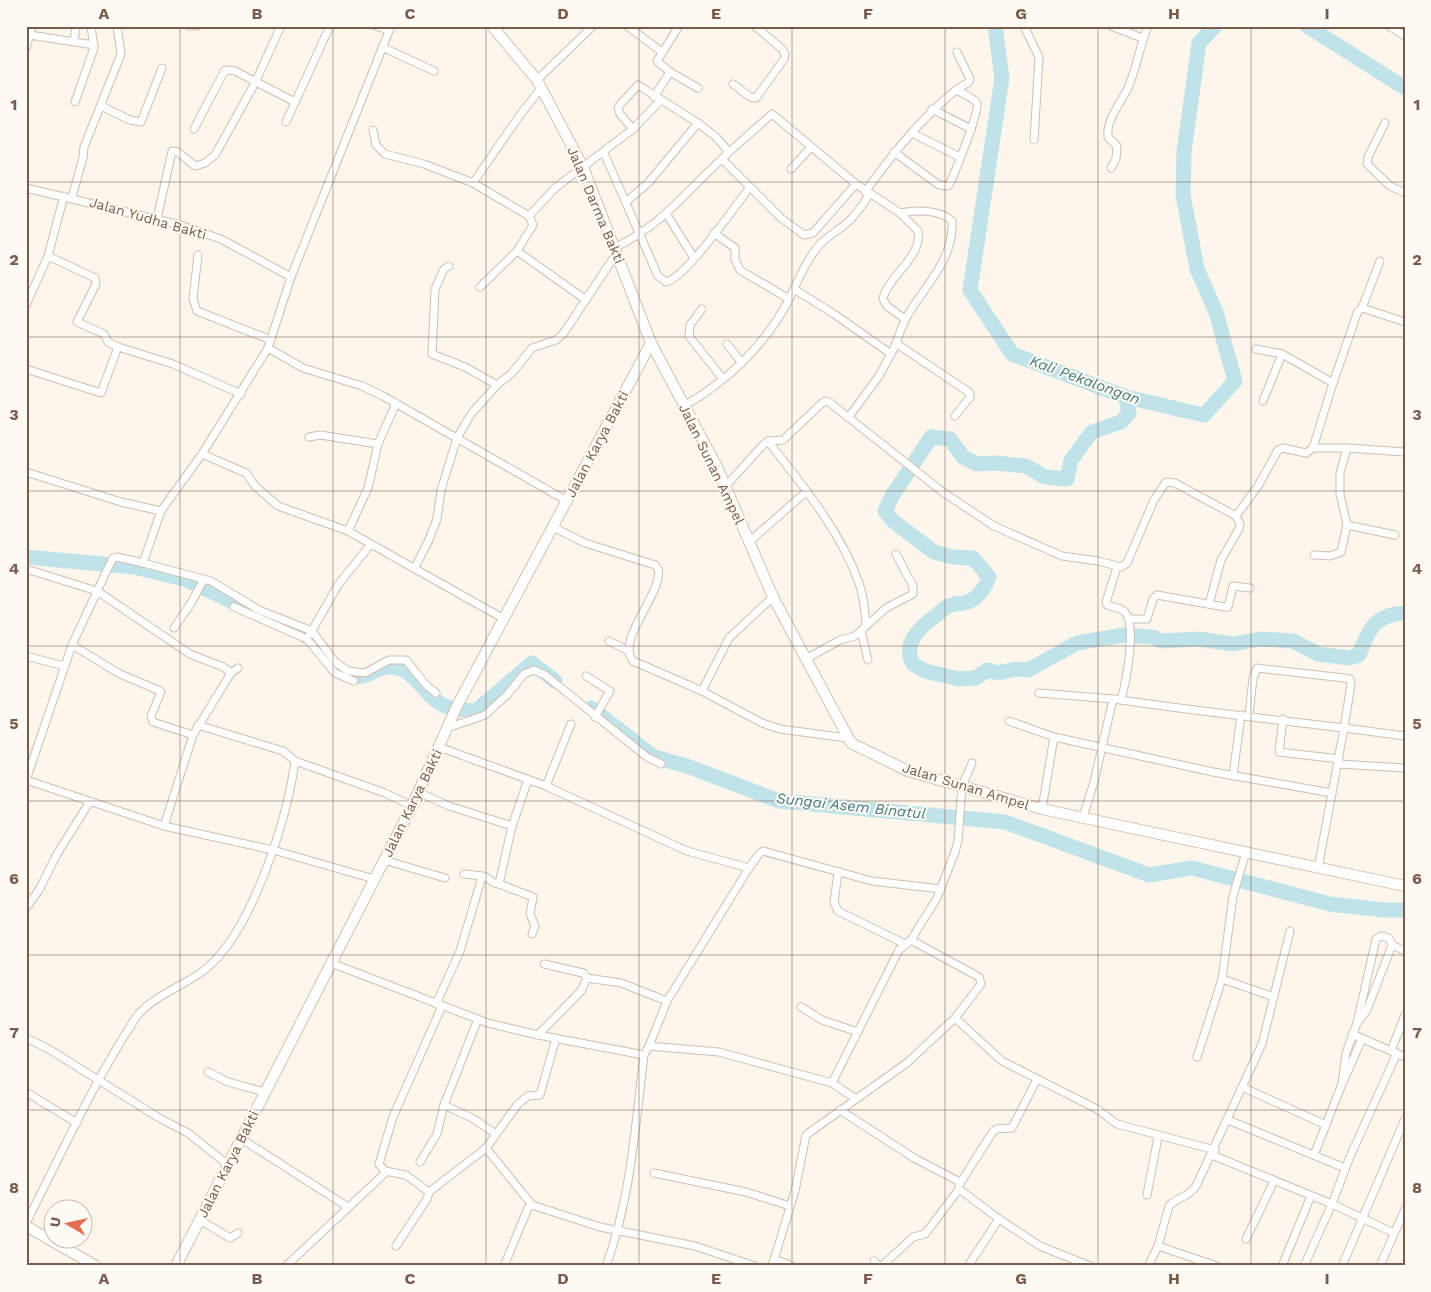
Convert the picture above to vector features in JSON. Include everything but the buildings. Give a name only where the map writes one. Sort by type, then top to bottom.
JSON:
[{"type":"street","points":[[26,48],[32,26]]},
{"type":"street","points":[[74,42],[76,26]]},
{"type":"street","points":[[75,102],[94,45],[90,26]]},
{"type":"street","points":[[72,198],[83,158],[84,147],[121,54],[117,26]]},
{"type":"street","points":[[189,26],[197,26]]},
{"type":"street","points":[[157,219],[172,151],[178,152],[195,166],[210,160],[255,83],[281,26]]},
{"type":"street","points":[[286,122],[330,26]]},
{"type":"street","points":[[142,563],[161,511],[202,454],[241,394],[270,344],[291,277],[390,28],[376,26]]},
{"type":"street","name":"Jalan Darma Bakti","points":[[492,26],[539,84],[589,163],[615,251],[651,343]]},
{"type":"street","points":[[473,183],[539,84],[593,26]]},
{"type":"street","points":[[627,26],[662,52]]},
{"type":"street","points":[[679,26],[657,61],[670,72],[698,88]]},
{"type":"street","points":[[733,84],[750,97],[756,98],[784,59],[785,54],[782,48],[755,26]]},
{"type":"street","points":[[1024,26],[1039,57],[1034,140]]},
{"type":"street","points":[[1111,26],[1142,38]]},
{"type":"street","points":[[1111,168],[1116,159],[1117,146],[1108,137],[1108,129],[1127,90],[1142,38],[1148,26]]},
{"type":"street","points":[[1389,26],[1405,36]]},
{"type":"street","points":[[30,35],[94,45]]},
{"type":"street","points":[[382,47],[434,71]]},
{"type":"street","points":[[684,406],[704,394],[742,363],[766,335],[789,299],[801,272],[818,246],[852,219],[894,152],[932,109],[970,81],[957,52]]},
{"type":"street","points":[[101,106],[130,120],[141,122],[162,68]]},
{"type":"street","points":[[194,129],[226,70],[235,71],[255,83],[296,102]]},
{"type":"street","points":[[529,216],[555,188],[604,153],[633,129],[657,99],[670,72]]},
{"type":"street","points":[[633,129],[620,114],[618,107],[638,86],[698,123],[729,152]]},
{"type":"street","points":[[894,152],[943,186],[950,183],[971,129],[976,103],[956,90]]},
{"type":"street","points":[[932,109],[971,129]]},
{"type":"street","points":[[414,569],[437,519],[441,490],[457,438],[479,403],[512,373],[532,348],[556,340],[563,334],[615,251],[667,215],[729,152],[772,114],[867,193],[900,213],[916,228],[919,238],[904,268],[883,299],[887,306],[906,319]]},
{"type":"street","points":[[626,202],[648,183],[698,123]]},
{"type":"street","points":[[1385,123],[1368,157],[1367,164],[1390,186],[1405,193]]},
{"type":"street","points":[[373,130],[378,150],[385,154],[424,164],[473,183],[529,216],[534,225],[517,251],[480,287]]},
{"type":"street","points":[[912,133],[960,157]]},
{"type":"street","points":[[791,169],[811,147]]},
{"type":"street","points":[[604,153],[654,268],[662,280],[666,282],[675,278],[694,258],[750,187]]},
{"type":"street","points":[[722,159],[794,230],[807,236],[813,233],[856,184]]},
{"type":"street","name":"Jalan Yudha Bakti","points":[[26,188],[157,219],[221,239],[291,277]]},
{"type":"street","points":[[26,305],[48,256],[64,196]]},
{"type":"street","points":[[848,418],[880,376],[897,344],[906,319],[946,257],[951,244],[952,224],[948,218],[925,211],[900,213]]},
{"type":"street","points":[[667,215],[694,258]]},
{"type":"street","points":[[714,233],[735,248],[735,260],[740,270],[789,299]]},
{"type":"street","points":[[517,251],[586,300]]},
{"type":"street","points":[[198,255],[193,299],[197,311],[270,344],[303,368],[362,386],[396,403],[567,501]]},
{"type":"street","points":[[48,256],[96,278],[96,284],[77,322],[104,334],[108,342],[173,364],[241,394]]},
{"type":"street","points":[[1313,448],[1358,311],[1362,308],[1380,261]]},
{"type":"street","points":[[449,266],[441,273],[435,289],[432,354],[465,368],[497,385]]},
{"type":"street","points":[[794,289],[891,354]]},
{"type":"street","points":[[1362,308],[1405,322]]},
{"type":"street","points":[[702,309],[690,325],[688,336],[722,379]]},
{"type":"street","name":"Jalan Sunan Ampel","points":[[651,343],[725,487],[774,597],[847,738],[859,748],[908,770],[1042,809],[1405,886]]},
{"type":"street","name":"Jalan Karya Bakti","points":[[176,1266],[412,806],[457,706],[651,343]]},
{"type":"street","points":[[727,344],[742,363]]},
{"type":"street","points":[[897,344],[970,393],[970,397],[955,416]]},
{"type":"street","points":[[26,369],[101,393],[118,346]]},
{"type":"street","points":[[1256,349],[1282,354],[1333,383]]},
{"type":"street","points":[[1264,401],[1282,354]]},
{"type":"street","points":[[725,487],[753,454],[768,441],[784,440],[825,401],[829,402],[944,493],[994,526],[1062,556],[1098,561],[1117,567],[1126,563],[1154,500],[1166,482],[1175,482],[1236,516],[1240,524],[1221,560],[1209,604]]},
{"type":"street","points":[[348,531],[368,488],[378,444],[396,403]]},
{"type":"street","points":[[309,437],[320,435],[378,444]]},
{"type":"street","points":[[768,441],[807,491],[844,551],[859,584],[866,625]]},
{"type":"street","points":[[1236,516],[1258,486],[1278,450],[1283,448],[1306,452],[1313,448],[1405,452]]},
{"type":"street","points":[[1314,555],[1338,554],[1342,547],[1346,525],[1339,486],[1340,473],[1347,448]]},
{"type":"street","points":[[202,454],[246,474],[254,486],[278,506],[348,531],[504,619]]},
{"type":"street","points":[[26,472],[121,502],[161,511]]},
{"type":"street","points":[[749,542],[807,491]]},
{"type":"street","points":[[1346,525],[1396,535]]},
{"type":"street","points":[[553,527],[574,539],[654,565],[658,568],[658,580],[636,628],[629,651],[630,656],[638,664],[702,691],[762,723],[780,728],[847,738]]},
{"type":"street","points":[[309,635],[338,585],[370,545]]},
{"type":"street","points":[[806,659],[840,640],[856,636],[886,608],[913,594],[913,586],[896,554]]},
{"type":"street","points":[[354,680],[337,670],[309,635],[260,610],[222,586],[142,563],[114,558],[72,645],[26,780],[89,803],[164,826],[273,850],[374,879]]},
{"type":"street","points":[[1117,567],[1106,602],[1122,610],[1128,619],[1129,661],[1121,700]]},
{"type":"street","points":[[26,570],[97,591],[190,654],[231,673]]},
{"type":"street","points":[[174,628],[204,580]]},
{"type":"street","points":[[1128,619],[1147,620],[1153,599],[1158,595],[1228,607],[1233,586],[1250,588]]},
{"type":"street","points":[[702,691],[729,638],[774,597]]},
{"type":"street","points":[[234,608],[309,635]]},
{"type":"street","points":[[861,631],[868,660]]},
{"type":"street","points":[[609,641],[629,651]]},
{"type":"street","points":[[72,645],[120,674],[161,692],[151,716],[153,722],[193,735]]},
{"type":"street","points":[[26,656],[64,666]]},
{"type":"street","points":[[337,670],[365,673],[389,660],[401,658],[411,663],[426,685],[436,693]]},
{"type":"street","points":[[164,826],[193,735],[231,673],[238,668]]},
{"type":"street","points":[[1233,776],[1252,678],[1257,668],[1350,679],[1351,684],[1339,762],[1318,868]]},
{"type":"street","points":[[447,728],[484,715],[507,695],[524,674],[534,670],[544,674],[647,757],[661,764]]},
{"type":"street","points":[[586,676],[610,691],[596,716]]},
{"type":"street","points":[[1039,692],[1283,719],[1405,736]]},
{"type":"street","points":[[1083,817],[1103,746],[1113,699]]},
{"type":"street","points":[[1283,719],[1279,752],[1339,762],[1405,768]]},
{"type":"street","points":[[1008,721],[1054,737],[1103,746],[1233,776],[1332,793]]},
{"type":"street","points":[[546,786],[571,724]]},
{"type":"street","points":[[198,725],[283,751],[295,761],[385,793],[412,806]]},
{"type":"street","points":[[1042,809],[1054,737]]},
{"type":"street","points":[[439,747],[546,786],[687,851],[749,868]]},
{"type":"street","points":[[96,1266],[26,1225],[77,1123],[136,1017],[170,991],[207,968],[220,956],[247,912],[273,850],[295,761]]},
{"type":"street","points":[[832,1083],[899,950],[908,942],[935,903],[955,852],[962,786],[972,763]]},
{"type":"street","points":[[499,884],[512,826],[528,780]]},
{"type":"street","points":[[418,792],[449,806],[512,826]]},
{"type":"street","points":[[26,908],[39,890],[57,854],[89,803]]},
{"type":"street","points":[[606,1266],[619,1230],[630,1175],[644,1055],[667,1002],[759,854],[763,851],[888,884],[941,889]]},
{"type":"street","points":[[1197,1057],[1222,979],[1236,886],[1246,852]]},
{"type":"street","points":[[384,860],[445,878]]},
{"type":"street","points":[[792,1266],[773,1262],[790,1206],[806,1135],[908,1062],[955,1018],[981,984],[982,980],[908,942],[838,911],[834,902],[838,872]]},
{"type":"street","points":[[464,874],[483,876],[533,897],[530,914],[535,926],[532,934]]},
{"type":"street","points":[[429,1192],[406,1175],[385,1171],[379,1164],[393,1117],[460,951],[483,876]]},
{"type":"street","points":[[1148,1266],[1158,1246],[1170,1206],[1173,1202],[1191,1195],[1214,1153],[1262,1044],[1290,931]]},
{"type":"street","points":[[1342,1084],[1346,1053],[1357,1023],[1376,939],[1381,936],[1389,938],[1392,945],[1405,951]]},
{"type":"street","points":[[1357,1023],[1367,1010],[1392,945]]},
{"type":"street","points":[[331,963],[478,1019],[538,1035],[644,1055]]},
{"type":"street","points":[[544,964],[583,973],[587,978],[621,983],[667,1002]]},
{"type":"street","points":[[538,1035],[581,991],[587,978]]},
{"type":"street","points":[[1222,979],[1274,997]]},
{"type":"street","points":[[801,1007],[822,1020],[858,1032]]},
{"type":"street","points":[[1304,1266],[1332,1204],[1345,1168],[1394,1052],[1405,1015]]},
{"type":"street","points":[[955,1018],[1002,1061],[1097,1109],[1117,1124],[1214,1153],[1394,1233]]},
{"type":"street","points":[[420,1162],[438,1134],[444,1105],[478,1019]]},
{"type":"street","points":[[1352,1034],[1405,1057]]},
{"type":"street","points":[[26,1038],[100,1080],[138,1105],[177,1125],[227,1164]]},
{"type":"street","points":[[396,1246],[427,1199],[429,1192],[486,1148],[518,1104],[528,1096],[540,1095],[556,1038]]},
{"type":"street","points":[[1314,1155],[1362,1039]]},
{"type":"street","points":[[648,1046],[718,1052],[832,1083],[856,1099]]},
{"type":"street","points":[[208,1072],[228,1082],[265,1092]]},
{"type":"street","points":[[878,1264],[913,1237],[925,1234],[959,1186],[992,1133],[996,1130],[1012,1128],[1037,1079]]},
{"type":"street","points":[[1242,1087],[1326,1125]]},
{"type":"street","points":[[26,1092],[77,1123]]},
{"type":"street","points":[[444,1105],[472,1118],[496,1134]]},
{"type":"street","points":[[840,1110],[959,1186],[999,1220],[1040,1246],[1090,1266]]},
{"type":"street","points":[[1342,1266],[1405,1119]]},
{"type":"street","points":[[1228,1120],[1345,1168]]},
{"type":"street","points":[[1147,1195],[1158,1137]]},
{"type":"street","points":[[240,1138],[348,1207]]},
{"type":"street","points":[[486,1148],[532,1204],[600,1227],[695,1246],[755,1266]]},
{"type":"street","points":[[286,1266],[385,1171]]},
{"type":"street","points":[[654,1173],[728,1188],[790,1206]]},
{"type":"street","points":[[1246,1239],[1274,1181]]},
{"type":"street","points":[[1282,1266],[1311,1196]]},
{"type":"street","points":[[504,1266],[528,1208],[532,1204]]},
{"type":"street","points":[[1380,1266],[1405,1209]]},
{"type":"street","points":[[200,1220],[230,1238],[238,1233]]},
{"type":"street","points":[[968,1266],[999,1220]]},
{"type":"street","points":[[1158,1246],[1217,1266]]},
{"type":"waterway","name":"Kali Pekalongan","points":[[995,26],[1002,78],[970,290],[1012,354],[1126,397],[1204,415],[1235,381],[1216,312],[1197,269],[1183,195],[1184,152],[1199,43],[1215,26]]},
{"type":"waterway","name":"Kali Pekalongan","points":[[1307,26],[1405,88]]},
{"type":"waterway","points":[[1126,397],[1129,413],[1121,422],[1092,432],[1071,460],[1067,479],[1045,477],[1026,466],[996,463],[977,464],[963,457],[950,439],[931,437],[892,496],[885,511],[893,521],[934,552],[953,557],[973,558],[989,577],[982,591],[976,597],[968,602],[947,606],[920,629],[915,635],[910,648],[913,664],[925,671],[959,679],[975,678],[988,670],[998,673],[1016,669],[1028,670],[1077,643],[1124,635],[1153,637],[1161,641],[1199,639],[1233,644],[1260,639],[1293,641],[1318,654],[1349,658],[1359,655],[1370,631],[1380,620],[1386,616],[1405,613]]},
{"type":"waterway","name":"Sungai Asem Binatul","points":[[26,557],[134,567],[184,579],[257,613],[291,626],[312,640],[316,645]]},
{"type":"waterway","name":"Sungai Asem Binatul","points":[[335,669],[356,676],[363,676],[388,667],[404,670],[439,703],[461,710],[476,711],[532,663],[555,681]]},
{"type":"waterway","name":"Sungai Asem Binatul","points":[[591,708],[654,757],[687,766],[779,801],[1005,822],[1149,875],[1192,868],[1330,904],[1383,910],[1405,910]]}]
